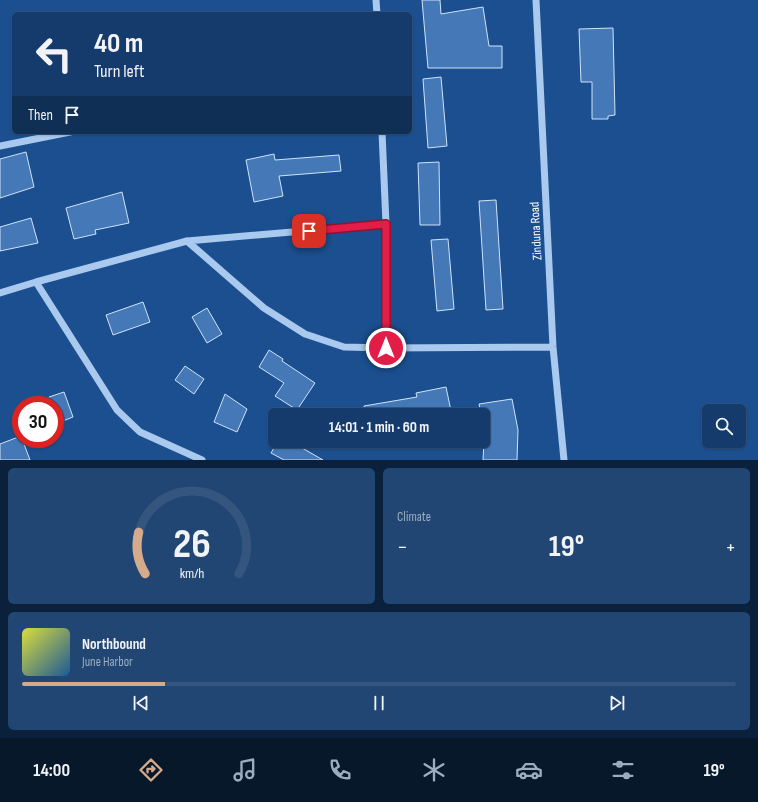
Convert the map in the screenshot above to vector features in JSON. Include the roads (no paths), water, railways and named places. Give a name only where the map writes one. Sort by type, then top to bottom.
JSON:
[{"type":"street","points":[[376,0],[377,12]]},
{"type":"street","name":"Zinduna Road","points":[[536,0],[552,347],[564,460]]},
{"type":"street","points":[[0,146],[60,134]]},
{"type":"street","points":[[382,134],[386,224],[386,348]]},
{"type":"street","points":[[0,293],[187,241],[386,224]]},
{"type":"street","points":[[187,241],[264,308],[306,334],[344,347],[552,347]]},
{"type":"street","points":[[36,282],[117,410],[140,432],[202,460]]}]
